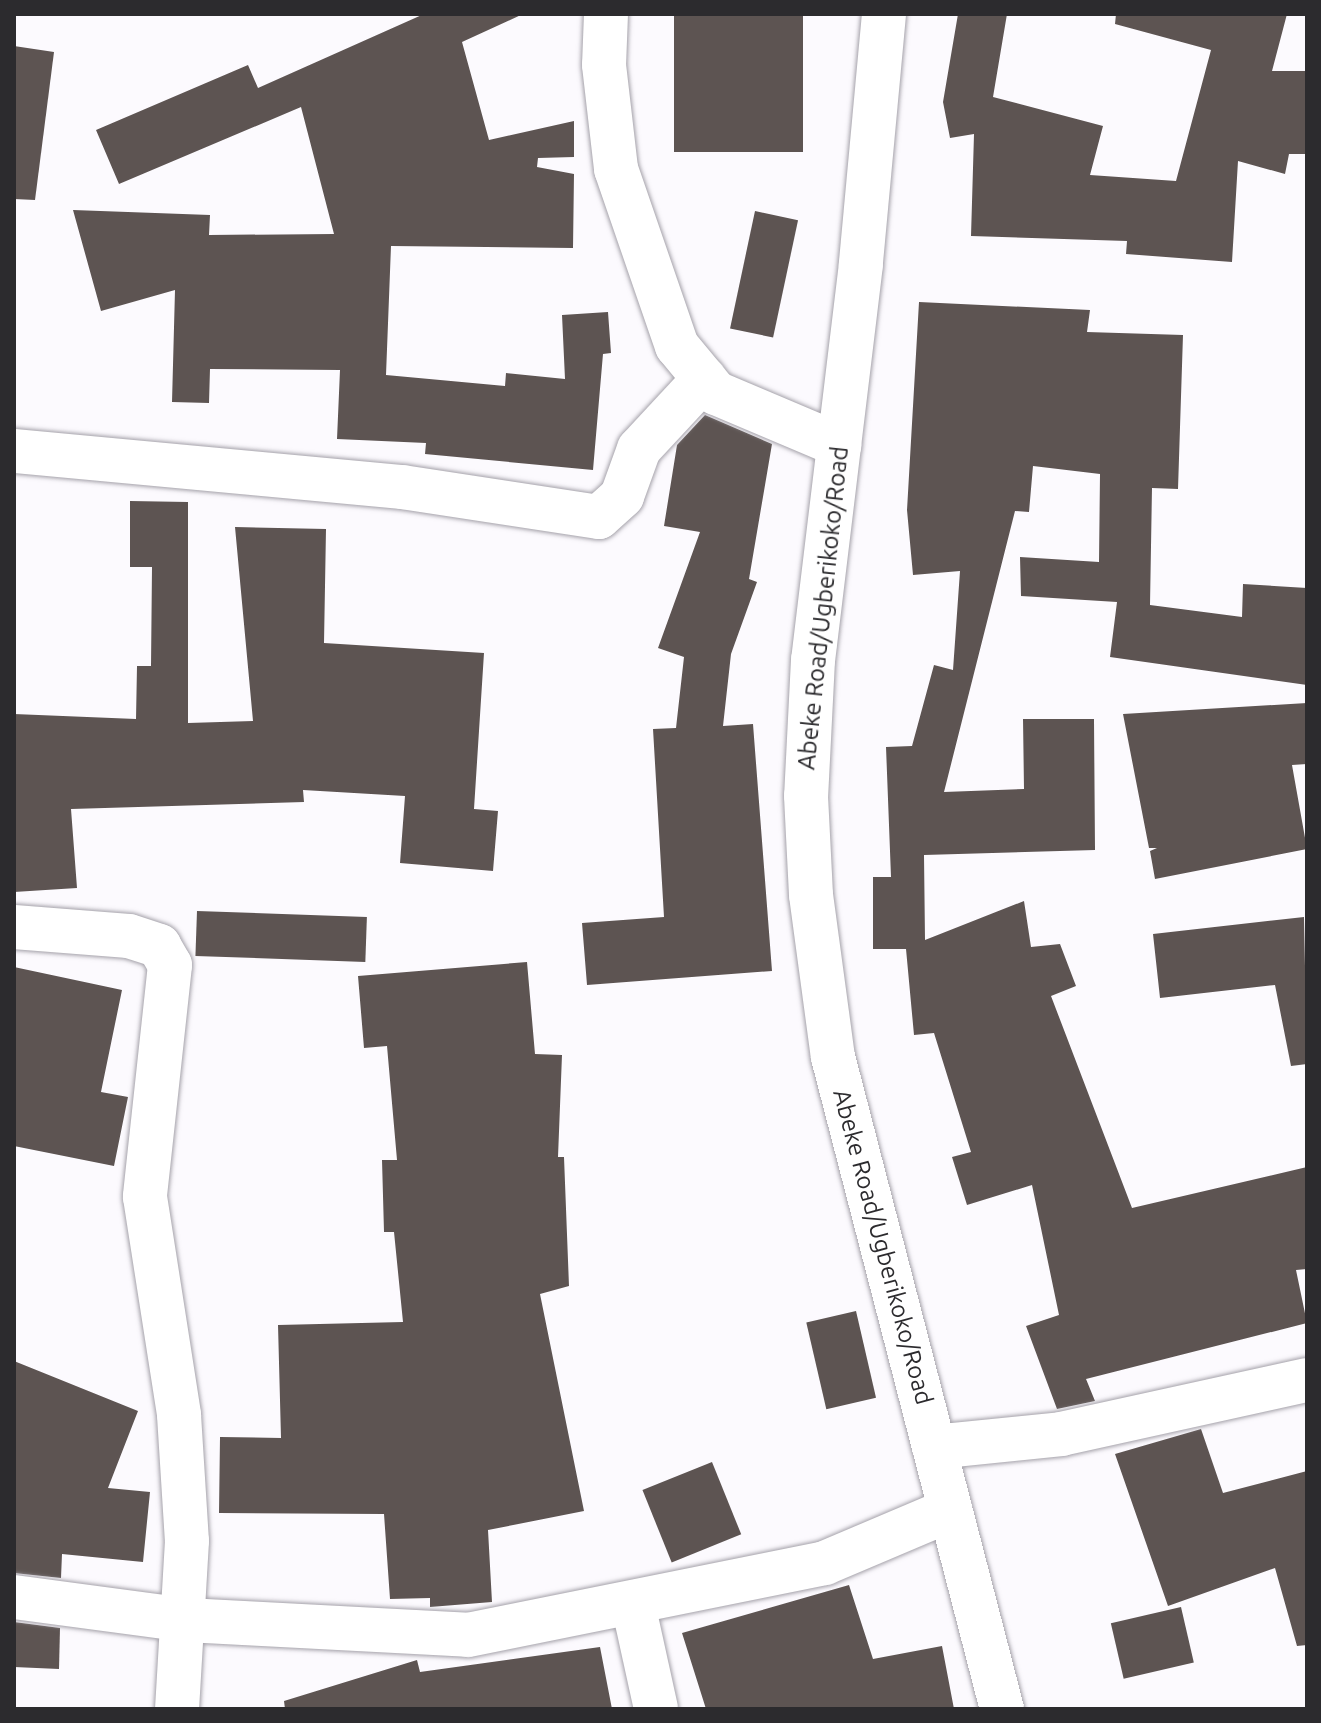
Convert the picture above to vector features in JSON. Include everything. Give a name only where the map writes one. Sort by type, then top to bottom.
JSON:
[{"type":"street","points":[[606,14],[604,65],[616,169],[677,346],[716,393],[839,445]]},
{"type":"street","name":"Abeke Road/Ugberikoko/Road","points":[[884,14],[813,660],[806,796],[811,895],[833,1057],[1002,1709]]},
{"type":"street","points":[[14,451],[402,487],[599,517],[622,496],[639,449],[704,379]]},
{"type":"street","points":[[14,927],[129,936],[159,946],[170,965],[145,1197],[179,1415],[186,1620],[177,1709]]},
{"type":"street","points":[[934,1447],[1061,1434],[1307,1380]]},
{"type":"street","points":[[14,1597],[186,1620],[468,1635],[825,1563],[950,1510]]},
{"type":"street","points":[[633,1604],[656,1709]]},
{"type":"building","points":[[424,14],[523,14],[462,42],[489,140],[574,121],[574,157],[538,158],[537,167],[574,174],[573,248],[391,246],[386,375],[505,386],[506,373],[565,379],[562,315],[608,312],[611,353],[603,354],[593,470],[425,454],[426,443],[337,439],[340,370],[210,369],[209,403],[172,402],[175,290],[101,311],[73,210],[210,215],[209,235],[334,234],[301,107],[119,184],[96,130],[248,65],[258,88]]},
{"type":"building","points":[[674,14],[803,14],[803,152],[674,152]]},
{"type":"building","points":[[958,14],[1007,14],[993,97],[1103,126],[1090,175],[1176,181],[1211,50],[1115,24],[1116,14],[1287,14],[1272,71],[1307,71],[1307,154],[1289,154],[1285,174],[1238,161],[1232,262],[1126,254],[1127,241],[971,236],[974,134],[950,138],[943,102]]},
{"type":"building","points":[[14,46],[54,52],[35,200],[14,199]]},
{"type":"building","points":[[755,211],[798,220],[773,338],[730,328]]},
{"type":"building","points":[[919,302],[1090,310],[1087,332],[1183,335],[1178,489],[1152,488],[1150,605],[1242,617],[1243,584],[1307,588],[1307,685],[1110,657],[1117,602],[1021,596],[1020,557],[1099,562],[1100,474],[1033,466],[1029,512],[1015,511],[944,792],[1024,789],[1023,719],[1094,719],[1095,850],[924,855],[925,940],[1024,901],[1031,947],[1060,944],[1076,986],[1051,996],[1132,1208],[1307,1167],[1307,1269],[1296,1270],[1307,1323],[1086,1379],[1095,1401],[1057,1409],[1026,1326],[1059,1315],[1032,1185],[967,1205],[952,1157],[971,1152],[934,1033],[914,1035],[906,949],[873,949],[873,877],[891,877],[886,747],[912,746],[934,665],[953,670],[960,571],[913,575],[907,510]]},
{"type":"building","points":[[705,415],[772,444],[749,579],[757,582],[731,654],[723,726],[753,724],[772,971],[587,985],[582,923],[664,917],[653,729],[676,728],[684,657],[658,648],[700,532],[664,526],[677,445]]},
{"type":"building","points":[[130,501],[188,502],[188,723],[253,721],[235,527],[326,529],[324,643],[484,653],[474,809],[498,811],[493,871],[400,863],[405,796],[303,790],[304,802],[71,809],[77,888],[14,892],[14,714],[136,719],[137,666],[151,666],[152,567],[130,567]]},
{"type":"building","points":[[1307,703],[1307,764],[1292,765],[1307,849],[1155,879],[1150,851],[1157,848],[1149,848],[1123,714]]},
{"type":"building","points":[[197,911],[367,917],[365,962],[195,956]]},
{"type":"building","points":[[1304,917],[1307,1064],[1291,1066],[1275,985],[1160,998],[1153,934]]},
{"type":"building","points":[[527,962],[535,1054],[562,1055],[558,1157],[564,1157],[569,1286],[540,1294],[584,1511],[488,1530],[492,1602],[430,1607],[430,1598],[390,1599],[384,1514],[219,1513],[220,1437],[281,1438],[278,1325],[403,1322],[394,1232],[384,1232],[382,1160],[397,1160],[387,1046],[364,1048],[358,976]]},
{"type":"building","points":[[14,967],[122,990],[101,1092],[128,1097],[114,1166],[14,1146]]},
{"type":"building","points":[[856,1311],[876,1398],[826,1409],[806,1322]]},
{"type":"building","points":[[14,1361],[138,1411],[108,1488],[150,1492],[143,1562],[62,1554],[61,1578],[14,1573]]},
{"type":"building","points":[[1201,1429],[1223,1493],[1307,1471],[1307,1645],[1297,1646],[1275,1568],[1168,1606],[1115,1454]]},
{"type":"building","points":[[712,1462],[741,1534],[672,1562],[642,1490]]},
{"type":"building","points":[[849,1585],[873,1659],[942,1646],[954,1709],[706,1709],[682,1633]]},
{"type":"building","points":[[1181,1607],[1194,1663],[1124,1679],[1111,1623]]},
{"type":"building","points":[[14,1622],[60,1628],[59,1669],[14,1667]]},
{"type":"building","points":[[600,1647],[612,1709],[285,1709],[284,1701],[417,1660],[420,1672]]}]
